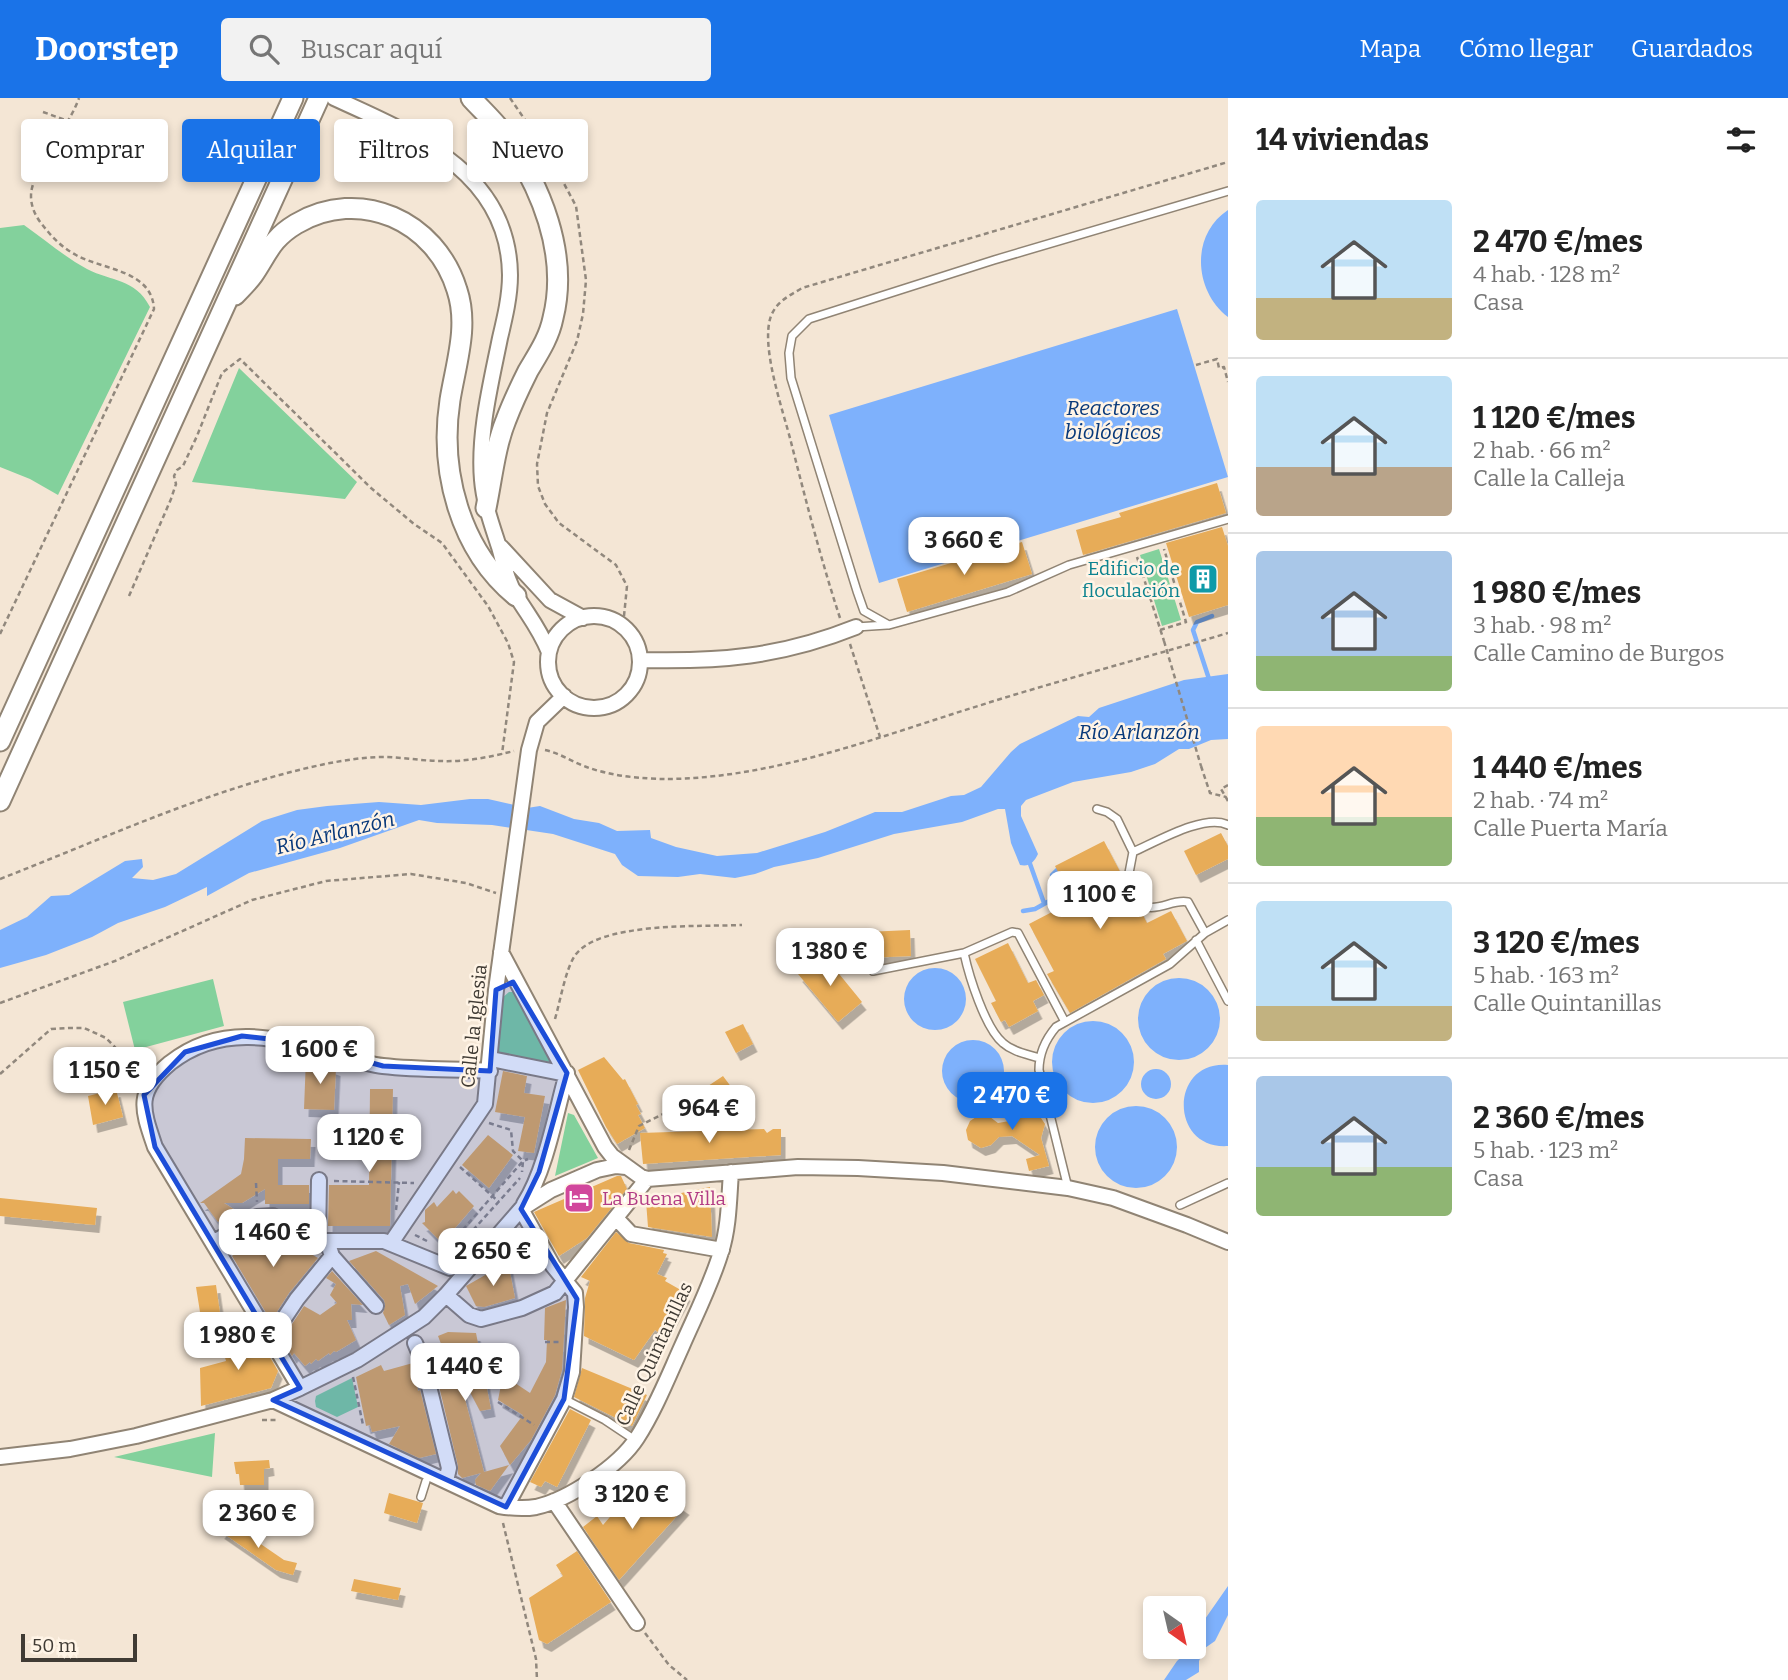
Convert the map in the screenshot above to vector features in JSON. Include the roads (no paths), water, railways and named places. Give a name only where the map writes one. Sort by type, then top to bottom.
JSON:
[{"type":"main road","points":[[0,741],[293,98]]},
{"type":"main road","points":[[0,801],[319,98]]},
{"type":"main road","points":[[471,98],[501,131],[522,161],[538,193],[553,239],[557,275],[554,318],[505,422],[486,508]]},
{"type":"main road","points":[[223,308],[252,277],[272,242],[296,223],[321,213],[349,208],[372,210],[403,220],[424,235],[439,254],[457,289],[462,321],[447,432],[454,495],[477,551],[495,577],[516,597]]},
{"type":"street","points":[[334,98],[442,152],[470,176],[490,203],[506,240],[510,275],[506,310],[483,441],[482,479],[486,508],[508,578],[516,597],[537,624],[549,652],[550,672],[555,685],[564,696],[576,704],[590,708],[605,707],[629,692],[637,679],[640,660],[633,637],[623,626],[608,618],[583,618],[571,623],[560,632],[549,652]]},
{"type":"street","points":[[498,543],[550,600],[583,618]]},
{"type":"street","points":[[640,660],[746,657],[798,648],[851,630]]},
{"type":"street","name":"Calle la Iglesia","points":[[391,1243],[436,1174],[479,1117],[485,1104],[496,990],[525,770],[537,722],[564,696]]},
{"type":"street","points":[[502,952],[583,1105],[618,1162],[647,1178],[797,1167],[943,1173],[1068,1188],[1113,1198],[1228,1242]]},
{"type":"street","points":[[496,990],[507,982],[520,986]]},
{"type":"street","points":[[300,1388],[156,1147],[143,1105],[144,1095],[150,1084],[185,1052],[204,1042],[242,1036],[295,1042],[383,1066],[490,1065],[566,1073]]},
{"type":"street","points":[[0,1457],[110,1442],[273,1400],[357,1360],[403,1333],[451,1290],[521,1209],[533,1190],[566,1073]]},
{"type":"street","points":[[557,1108],[574,1101],[583,1105]]},
{"type":"street","points":[[521,1209],[554,1188],[618,1162]]},
{"type":"street","points":[[540,1172],[547,1185],[554,1188]]},
{"type":"street","name":"Calle Quintanillas","points":[[273,1400],[503,1507],[536,1507],[554,1502],[618,1459],[636,1440],[655,1405],[722,1251],[731,1172]]},
{"type":"street","points":[[451,1290],[469,1315],[481,1319],[542,1300],[555,1293],[647,1178]]},
{"type":"street","points":[[271,1338],[326,1246],[319,1180]]},
{"type":"street","points":[[503,1507],[564,1399],[572,1373],[577,1298],[553,1266],[521,1209]]},
{"type":"street","points":[[214,1242],[257,1217],[273,1216],[326,1246],[376,1306]]},
{"type":"street","points":[[616,1218],[631,1234],[722,1251]]},
{"type":"street","points":[[326,1246],[377,1240],[391,1243],[450,1268],[456,1279],[451,1290]]},
{"type":"street","points":[[450,1268],[479,1258]]},
{"type":"street","points":[[415,1343],[423,1362],[449,1468],[446,1481]]},
{"type":"street","points":[[554,1502],[637,1623]]},
{"type":"lane","points":[[889,625],[864,611],[857,591],[791,378],[789,353],[792,336],[809,319],[994,260],[1228,191]]},
{"type":"lane","points":[[851,630],[889,625],[1009,592],[1069,565],[1228,519]]},
{"type":"lane","points":[[1097,809],[1107,812],[1116,820],[1133,852],[1129,873],[1147,908],[1160,909],[1173,902],[1188,902],[1205,933]]},
{"type":"lane","points":[[1133,852],[1204,822],[1220,821],[1228,825]]},
{"type":"lane","points":[[1068,1188],[1039,1070],[1039,1058],[1049,1036],[1056,1027],[1170,964],[1205,933],[1228,920]]},
{"type":"lane","points":[[873,971],[964,953],[1012,932],[1018,933],[1065,1023]]},
{"type":"lane","points":[[1196,940],[1228,1001]]},
{"type":"lane","points":[[964,953],[970,980],[1001,1042],[1013,1050],[1039,1058]]},
{"type":"lane","points":[[1180,1205],[1228,1183]]},
{"type":"lane","points":[[564,1399],[636,1440]]},
{"type":"lane","points":[[421,1497],[426,1481]]},
{"type":"water","points":[[1228,210],[1228,317],[1208,293],[1201,263],[1207,234]]},
{"type":"water","name":"Reactores biológicos","points":[[1177,309],[1228,477],[879,583],[829,415]]},
{"type":"water","name":"Río Arlanzón","points":[[1228,674],[1228,739],[1211,740],[1189,749],[1179,749],[1155,764],[1131,772],[1073,782],[1026,800],[1021,806],[1021,816],[1038,854],[1029,865],[1020,865],[1011,843],[1005,809],[962,822],[894,834],[818,858],[735,878],[700,874],[678,877],[638,876],[622,865],[615,854],[553,834],[492,825],[419,820],[340,848],[249,873],[207,896],[207,887],[46,955],[0,968],[0,930],[27,917],[51,896],[69,895],[125,861],[142,859],[143,867],[132,878],[153,880],[176,874],[262,821],[297,810],[379,802],[421,805],[488,799],[527,808],[540,806],[617,831],[650,830],[651,838],[676,847],[717,856],[757,853],[825,832],[875,812],[902,812],[951,796],[964,795],[981,787],[1020,744],[1078,716],[1089,717],[1099,708],[1184,680]]},
{"type":"water","points":[[935,968],[957,977],[966,999],[957,1021],[935,1030],[913,1021],[904,999],[913,977]]},
{"type":"water","points":[[1179,978],[1195,981],[1208,990],[1217,1003],[1220,1019],[1217,1035],[1208,1048],[1195,1057],[1179,1060],[1163,1057],[1150,1048],[1141,1035],[1138,1019],[1141,1003],[1150,990],[1163,981]]},
{"type":"water","points":[[1093,1021],[1109,1024],[1122,1033],[1131,1046],[1134,1062],[1131,1078],[1122,1091],[1109,1100],[1093,1103],[1077,1100],[1064,1091],[1055,1078],[1052,1062],[1055,1046],[1064,1033],[1077,1024]]},
{"type":"water","points":[[973,1040],[995,1049],[1004,1071],[995,1093],[973,1102],[951,1093],[942,1071],[951,1049]]},
{"type":"water","points":[[1228,1065],[1228,1146],[1209,1143],[1195,1134],[1187,1121],[1184,1105],[1187,1089],[1195,1076],[1209,1067]]},
{"type":"water","points":[[1156,1069],[1167,1073],[1171,1084],[1167,1095],[1156,1099],[1145,1095],[1141,1084],[1145,1073]]},
{"type":"water","points":[[1136,1106],[1152,1109],[1165,1118],[1174,1131],[1177,1147],[1174,1163],[1165,1176],[1152,1185],[1136,1188],[1120,1185],[1107,1176],[1098,1163],[1095,1147],[1098,1131],[1107,1118],[1120,1109]]},
{"type":"water","points":[[1228,1586],[1228,1615],[1215,1641],[1206,1647],[1206,1618]]},
{"type":"water","points":[[1200,1659],[1199,1672],[1186,1680],[1164,1680],[1177,1661]]},
{"type":"waterway","points":[[1210,682],[1193,630],[1197,622],[1212,616]]},
{"type":"waterway","points":[[1029,861],[1044,903]]},
{"type":"waterway","points":[[1023,911],[1035,909],[1060,895],[1052,875],[1057,870]]},
{"type":"place","name":"Edificio de floculación","points":[[1203,579]]},
{"type":"place","name":"La Buena Villa","points":[[579,1198]]}]
